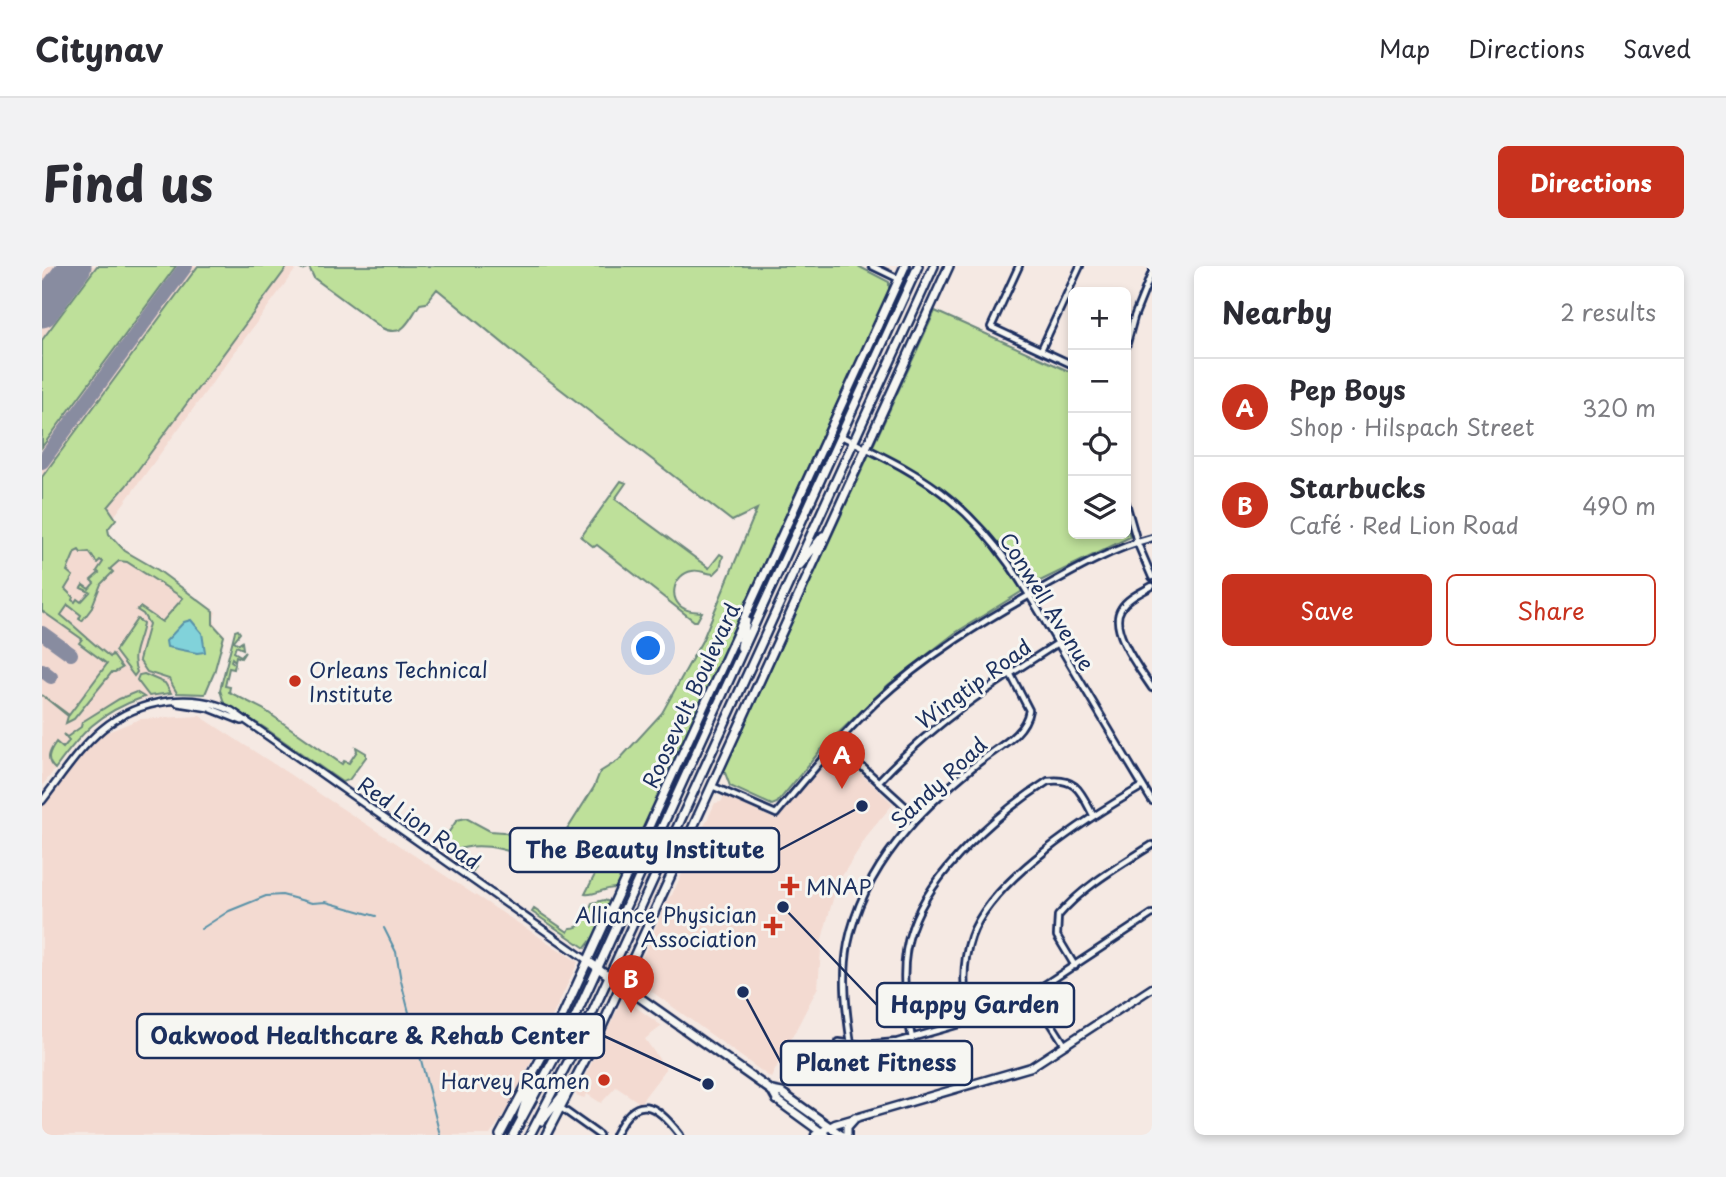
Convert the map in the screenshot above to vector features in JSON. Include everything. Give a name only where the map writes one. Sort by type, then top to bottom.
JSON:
[{"type":"main road","name":"Roosevelt Boulevard","points":[[500,1135],[533,1076],[588,961],[905,266]]},
{"type":"main road","name":"Roosevelt Boulevard","points":[[515,1132],[556,1057],[598,968],[918,266]]},
{"type":"main road","name":"Roosevelt Boulevard","points":[[530,1135],[566,1069],[934,266]]},
{"type":"main road","points":[[546,1135],[576,1080],[621,985],[949,266]]},
{"type":"main road","points":[[792,577],[831,525]]},
{"type":"main road","points":[[739,659],[748,610]]},
{"type":"main road","points":[[644,838],[676,795]]},
{"type":"main road","name":"Red Lion Road","points":[[588,961],[772,1091],[782,1093],[841,1135]]},
{"type":"main road","points":[[820,1134],[829,1126],[1039,1064],[1152,988]]},
{"type":"main road","points":[[515,1132],[533,1076]]},
{"type":"main road","points":[[530,1135],[576,1080]]},
{"type":"main road","name":"Red Lion Road","points":[[772,1091],[777,1100],[820,1134]]},
{"type":"main road","points":[[847,1135],[847,1127],[855,1118]]},
{"type":"street","points":[[872,266],[899,279]]},
{"type":"street","points":[[1019,266],[991,327],[1068,363]]},
{"type":"street","points":[[1041,350],[1080,266]]},
{"type":"street","points":[[1131,328],[1152,272]]},
{"type":"street","name":"Conwell Avenue","points":[[841,436],[915,474],[961,508],[987,534],[1030,595],[1152,801]]},
{"type":"street","points":[[1131,521],[1152,577]]},
{"type":"street","points":[[712,786],[776,814],[836,743],[877,701],[955,640],[1091,561],[1152,538]]},
{"type":"street","points":[[1152,586],[1129,600],[1117,617],[1123,640],[1152,688]]},
{"type":"street","name":"Wingtip Road","points":[[878,780],[919,740],[970,699],[1058,643]]},
{"type":"street","name":"Sandy Road","points":[[851,1044],[845,972],[853,926],[867,887],[881,864],[918,818],[977,764],[1023,728],[1029,710],[1010,673]]},
{"type":"street","name":"Red Lion Road","points":[[162,702],[187,699],[213,703],[232,711],[588,961]]},
{"type":"street","points":[[42,801],[84,745],[104,726],[125,712],[162,702]]},
{"type":"street","name":"Red Lion Road","points":[[162,702],[218,711],[254,728]]},
{"type":"street","points":[[836,743],[918,818]]},
{"type":"street","points":[[912,1039],[904,994],[911,929],[924,901],[942,876],[989,827],[1048,781],[1060,779],[1076,786],[1093,815]]},
{"type":"street","points":[[970,1023],[963,990],[964,965],[971,935],[985,912],[1000,892],[1038,857],[1093,815],[1143,786]]},
{"type":"street","points":[[1076,966],[1057,936],[1058,916],[1078,896],[1112,870],[1152,845]]},
{"type":"street","points":[[839,1042],[884,1044],[912,1039],[1006,1011],[1152,914]]},
{"type":"street","points":[[1033,995],[1065,1045]]},
{"type":"street","points":[[615,1135],[628,1113],[643,1107],[658,1110],[680,1135]]},
{"type":"street","points":[[561,1108],[599,1135]]},
{"type":"shaded area","points":[[42,266],[298,266],[102,533],[216,612],[214,619],[217,628],[225,635],[207,693],[184,691],[122,704],[88,727],[42,786]]},
{"type":"shaded area","points":[[200,716],[578,962],[512,1102],[490,1135],[42,1135],[42,807],[90,739],[140,719]]},
{"type":"shaded area","points":[[834,753],[840,754],[893,804],[869,833],[842,876],[822,939],[818,987],[771,1078],[633,978],[715,803],[721,802],[724,796],[776,820]]},
{"type":"shaded area","points":[[623,998],[662,1026],[645,1039],[666,1069],[640,1103],[616,1087],[601,1103],[587,1094],[584,1098],[576,1095]]},
{"type":"green space","points":[[97,266],[176,266],[42,447],[42,340]]},
{"type":"green space","points":[[198,266],[288,266],[108,507],[116,519],[108,529],[109,534],[125,551],[158,570],[213,611],[213,624],[224,636],[205,694],[177,693],[169,679],[147,672],[139,660],[149,624],[137,610],[140,607],[162,622],[183,598],[127,562],[119,561],[110,569],[113,572],[101,584],[91,609],[82,621],[79,619],[81,615],[68,605],[61,615],[110,657],[112,654],[122,668],[112,672],[74,719],[66,723],[68,716],[42,695],[69,715],[107,664],[79,643],[82,639],[42,611],[42,477]],"holes":[[[79,550],[81,553],[89,552],[97,563],[100,560],[103,562],[97,571],[99,573],[91,580],[94,583],[89,589],[83,585],[81,588],[90,592],[81,602],[77,599],[75,602],[65,589],[73,576],[67,571],[75,552]]]},
{"type":"green space","points":[[295,266],[858,266],[889,282],[889,292],[617,888],[585,894],[603,859],[564,865],[480,846],[453,851],[475,867],[473,871],[442,846],[442,842],[457,820],[466,818],[490,831],[503,832],[533,844],[550,845],[565,833],[594,787],[600,772],[619,760],[662,713],[703,639],[757,509],[732,521],[533,368],[437,289],[426,303],[420,304],[405,326],[389,331],[314,278],[309,267],[302,270]]},
{"type":"green space","points":[[935,311],[1068,371],[1068,539],[1126,539],[1034,584],[955,633],[888,685],[820,751],[777,803],[772,805],[730,786],[724,770]]},
{"type":"green space","points":[[621,481],[626,483],[615,499],[709,568],[720,554],[723,556],[720,568],[714,574],[692,571],[680,577],[677,582],[674,594],[676,600],[687,610],[702,612],[697,621],[597,545],[594,547],[581,537]]},
{"type":"green space","points":[[137,619],[143,623],[135,653],[137,672],[134,676],[115,651]]},
{"type":"green space","points":[[235,631],[240,633],[234,641],[239,644],[242,642],[243,649],[236,646],[234,652],[241,656],[245,652],[241,658],[236,656],[235,661],[232,658],[234,669],[229,668],[225,686],[230,687],[229,692],[263,709],[342,764],[344,761],[349,763],[357,751],[356,747],[366,753],[366,757],[349,780],[342,782],[224,703],[220,690]]},
{"type":"green space","points":[[144,674],[165,683],[171,693],[149,696],[137,680],[139,675]]},
{"type":"green space","points":[[136,692],[144,697],[102,717],[82,735],[55,769],[52,766],[49,756],[51,749],[56,742],[63,748],[69,741],[63,734],[67,737],[81,727],[82,722],[119,699]]},
{"type":"green space","points":[[604,900],[610,902],[595,935],[585,948],[532,912],[534,909],[568,932],[570,928],[582,923],[592,903]]},
{"type":"water","points":[[191,620],[202,633],[205,652],[167,647],[166,641],[184,622]]},
{"type":"waterway","points":[[201,929],[229,911],[266,896],[282,895],[312,903],[326,902],[376,916]]},
{"type":"waterway","points":[[384,928],[396,952],[440,1135]]},
{"type":"taxiway","points":[[42,462],[186,266]]},
{"type":"taxiway","points":[[42,633],[71,654]]},
{"type":"taxiway","points":[[42,670],[51,677]]},
{"type":"runway","points":[[42,311],[75,266]]},
{"type":"place","name":"Orleans Technical Institute","points":[[295,681]]},
{"type":"place","name":"Pep Boys","points":[[842,789]]},
{"type":"place","name":"The Beauty Institute","points":[[862,806]]},
{"type":"place","name":"MNAP","points":[[790,886]]},
{"type":"place","name":"Happy Garden","points":[[783,907]]},
{"type":"place","name":"Alliance Physician Association","points":[[773,926]]},
{"type":"place","name":"Planet Fitness","points":[[743,992]]},
{"type":"place","name":"Starbucks","points":[[631,1013]]},
{"type":"place","name":"Harvey Ramen","points":[[604,1080]]},
{"type":"place","name":"Oakwood Healthcare & Rehab Center","points":[[708,1084]]}]
